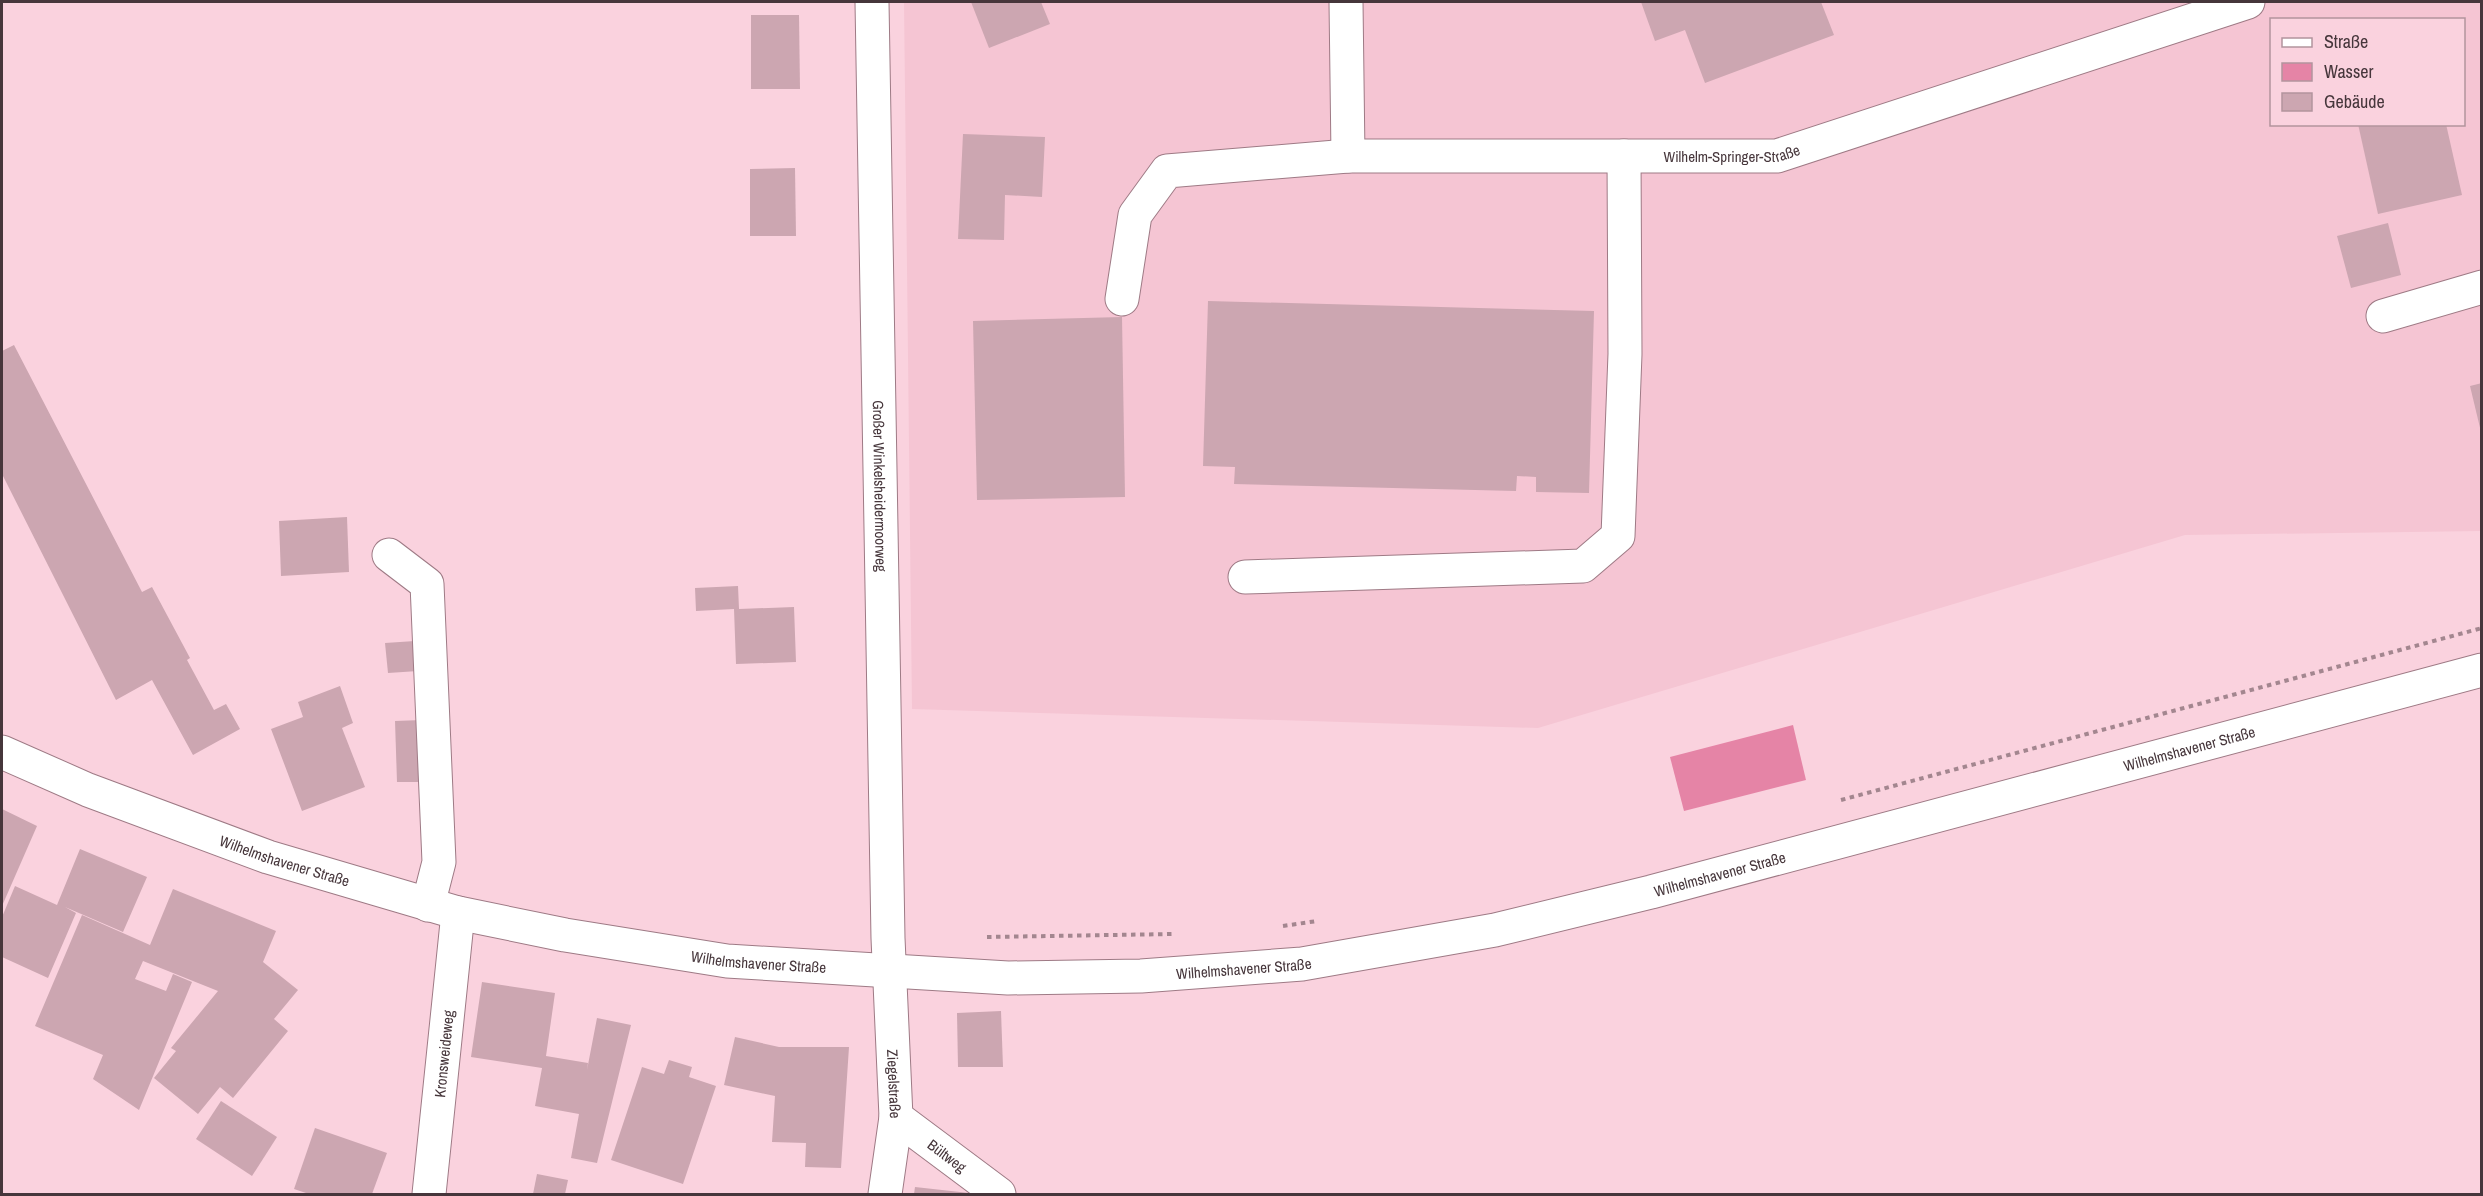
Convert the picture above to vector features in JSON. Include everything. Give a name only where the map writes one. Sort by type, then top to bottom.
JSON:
[{"type":"street","name":"Großer Winkelsheidermoorweg","points":[[872,2],[889,972]]},
{"type":"street","points":[[1346,2],[1348,156]]},
{"type":"street","name":"Wilhelm-Springer-Straße","points":[[1122,299],[1135,215],[1167,171],[1348,156],[1777,156],[2248,2]]},
{"type":"street","points":[[1245,577],[1582,566],[1618,536],[1625,354],[1624,156]]},
{"type":"street","points":[[2383,316],[2481,287]]},
{"type":"street","name":"Kronsweideweg","points":[[389,555],[427,584],[438,862],[443,909],[429,1194]]},
{"type":"street","name":"Wilhelmshavener Straße","points":[[2,752],[88,790],[268,857],[443,909],[565,936],[727,961],[1008,978],[1141,976],[1302,964],[1495,930],[1695,881],[2481,670]]},
{"type":"street","name":"Ziegelstraße","points":[[885,1194],[896,1118],[889,972]]},
{"type":"street","name":"Bültweg","points":[[896,1118],[999,1194]]},
{"type":"path","points":[[1830,803],[2481,628]]},
{"type":"path","points":[[1279,926],[1325,920]]},
{"type":"path","points":[[978,937],[1184,933]]},
{"type":"shaded area","points":[[904,2],[2481,2],[2481,531],[2185,535],[1538,728],[912,709]]},
{"type":"water","points":[[1793,725],[1806,780],[1684,811],[1670,757]]},
{"type":"building","points":[[971,2],[1041,2],[1050,24],[989,48]]},
{"type":"building","points":[[1641,2],[1821,2],[1834,35],[1705,83],[1685,30],[1655,41]]},
{"type":"building","points":[[751,15],[799,15],[800,89],[751,89]]},
{"type":"building","points":[[2358,126],[2446,126],[2462,195],[2378,214]]},
{"type":"building","points":[[963,134],[1045,137],[1042,197],[1005,195],[1004,240],[958,239]]},
{"type":"building","points":[[795,168],[796,236],[750,236],[750,169]]},
{"type":"building","points":[[2388,223],[2401,275],[2351,288],[2337,236]]},
{"type":"building","points":[[1208,301],[1594,311],[1589,493],[1536,492],[1536,477],[1517,476],[1516,491],[1234,484],[1235,467],[1203,466]]},
{"type":"building","points":[[1122,317],[1125,497],[977,500],[973,321]]},
{"type":"building","points":[[14,345],[142,592],[152,587],[190,658],[187,660],[214,710],[226,704],[240,729],[193,755],[152,680],[116,700],[2,474],[2,351]]},
{"type":"building","points":[[2482,383],[2482,432],[2481,432],[2470,386]]},
{"type":"building","points":[[347,517],[349,572],[281,576],[279,521]]},
{"type":"building","points":[[738,586],[739,609],[794,607],[796,662],[736,664],[734,609],[696,611],[695,588]]},
{"type":"building","points":[[415,641],[418,671],[388,673],[385,643]]},
{"type":"building","points":[[340,686],[353,723],[342,728],[365,787],[302,811],[271,729],[303,717],[298,702]]},
{"type":"building","points":[[422,720],[424,782],[397,782],[395,721]]},
{"type":"building","points":[[2,809],[37,826],[2,906]]},
{"type":"building","points":[[80,849],[147,877],[123,932],[65,907],[76,913],[48,978],[2,957],[2,917],[15,886],[57,905]]},
{"type":"building","points":[[173,889],[276,931],[263,962],[298,990],[274,1019],[288,1031],[233,1098],[220,1087],[198,1114],[154,1078],[176,1051],[171,1048],[218,991],[143,961],[135,979],[166,991],[173,974],[192,982],[139,1110],[93,1079],[103,1055],[35,1026],[82,915],[150,945]]},
{"type":"building","points":[[482,982],[555,993],[546,1056],[588,1063],[587,1070],[597,1018],[631,1025],[597,1163],[571,1158],[579,1114],[535,1106],[542,1068],[471,1057]]},
{"type":"building","points":[[1001,1011],[1003,1067],[958,1067],[957,1013]]},
{"type":"building","points":[[735,1037],[779,1047],[849,1047],[841,1168],[805,1167],[806,1143],[772,1142],[775,1096],[724,1085]]},
{"type":"building","points":[[669,1060],[692,1067],[689,1077],[716,1086],[683,1184],[611,1160],[642,1067],[664,1074]]},
{"type":"building","points":[[221,1101],[277,1137],[252,1176],[196,1139]]},
{"type":"building","points":[[315,1128],[387,1153],[372,1194],[309,1194],[294,1189]]},
{"type":"building","points":[[537,1174],[568,1180],[565,1194],[533,1194]]},
{"type":"building","points":[[915,1187],[969,1193],[969,1194],[914,1194]]}]
